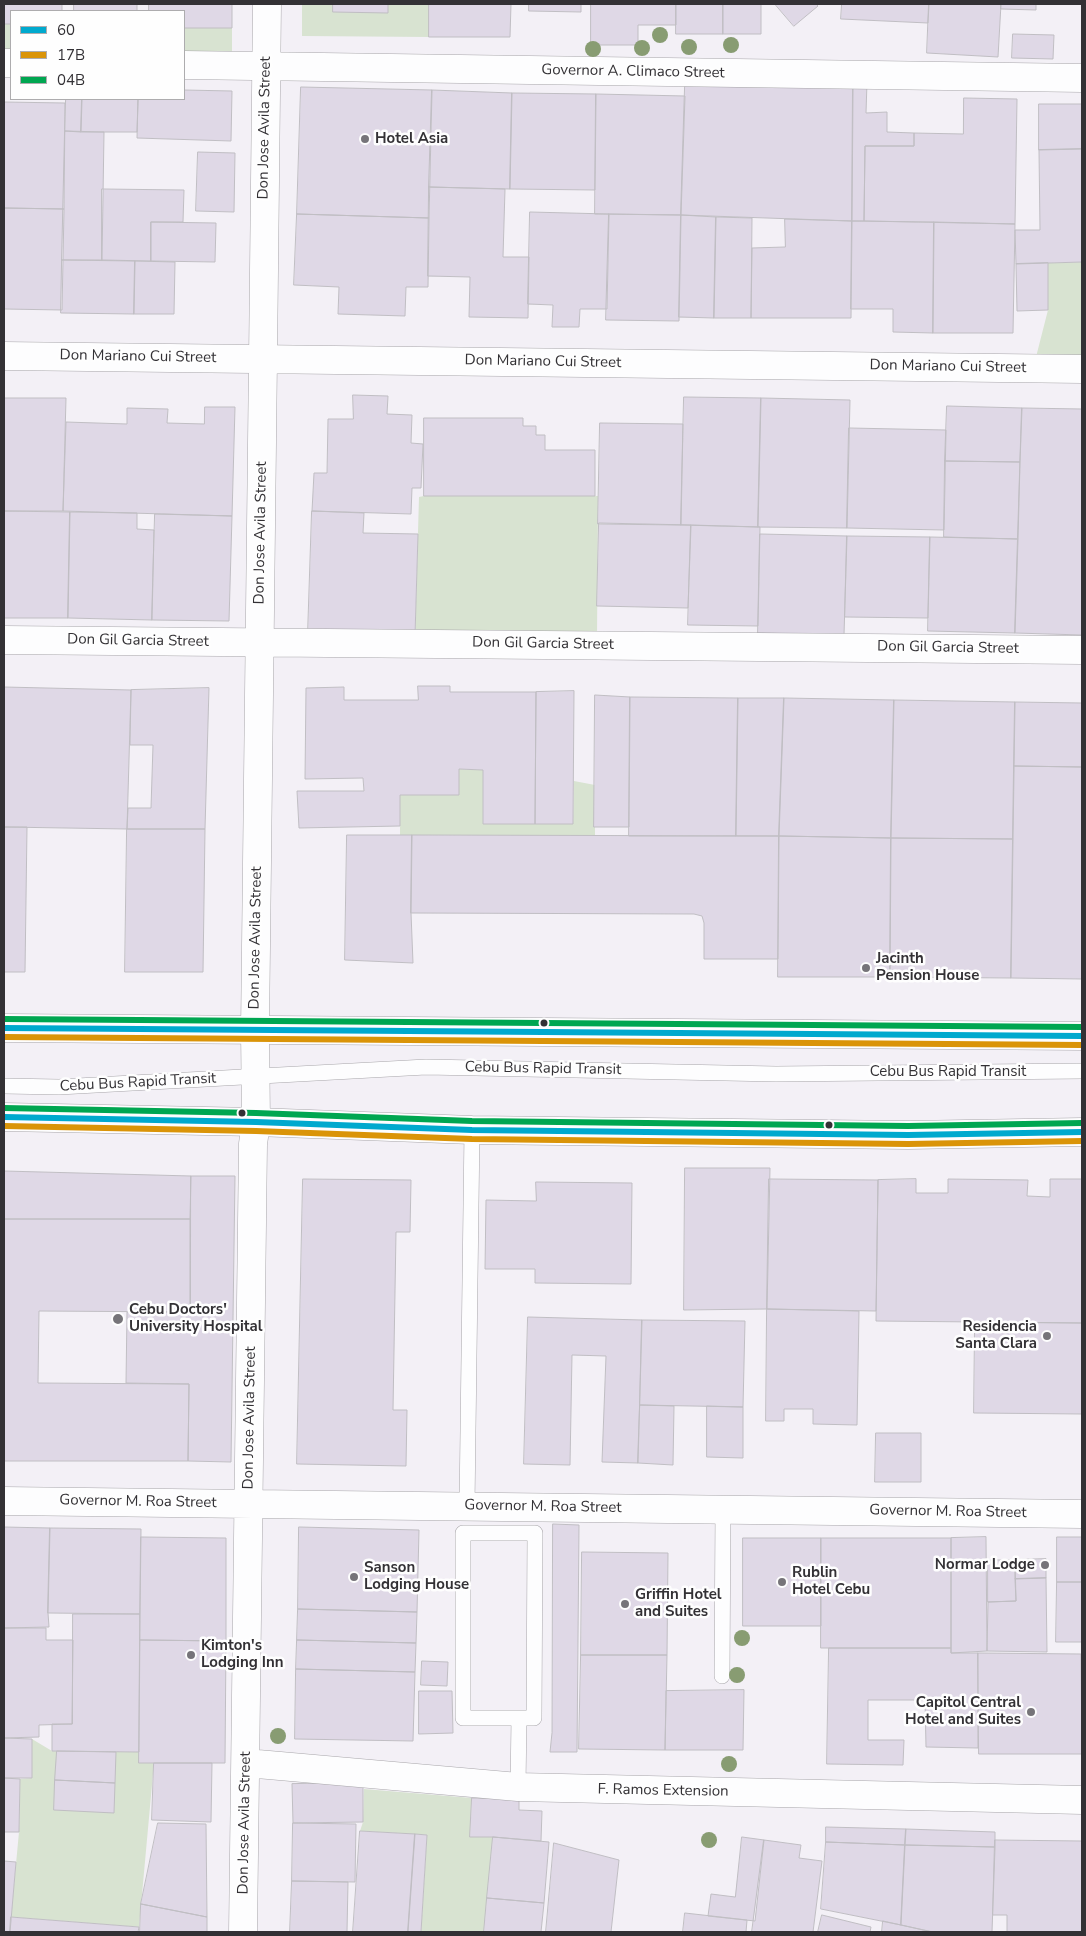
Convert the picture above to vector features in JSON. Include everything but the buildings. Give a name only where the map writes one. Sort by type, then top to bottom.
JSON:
[{"type":"street","name":"Don Jose Avila Street","points":[[244,1932],[253,1144],[256,1122],[254,1076],[267,4]]},
{"type":"street","name":"Governor A. Climaco Street","points":[[185,66],[1082,78]]},
{"type":"street","name":"Don Mariano Cui Street","points":[[4,356],[1082,369]]},
{"type":"street","name":"Don Gil Garcia Street","points":[[4,640],[1082,650]]},
{"type":"street","points":[[4,1028],[1082,1036]]},
{"type":"street","points":[[4,1117],[256,1122],[472,1130],[908,1135],[1082,1132]]},
{"type":"street","name":"Governor M. Roa Street","points":[[4,1501],[1082,1514]]},
{"type":"street","name":"F. Ramos Extension","points":[[246,1763],[518,1787],[1082,1800]]},
{"type":"lane","name":"Cebu Bus Rapid Transit","points":[[4,1086],[59,1087],[426,1067],[776,1074],[1082,1071]]},
{"type":"lane","points":[[472,1130],[472,1506],[479,1533]]},
{"type":"lane","points":[[722,1676],[723,1510]]},
{"type":"lane","points":[[463,1533],[479,1533],[535,1533],[534,1718],[463,1718],[463,1533]]},
{"type":"lane","points":[[518,1787],[519,1718]]},
{"type":"green space","points":[[302,4],[429,4],[429,37],[302,36]]},
{"type":"green space","points":[[4,24],[10,24],[10,51],[4,51]]},
{"type":"green space","points":[[185,28],[232,28],[232,56],[185,55]]},
{"type":"green space","points":[[1082,262],[1082,357],[1036,357],[1048,310],[1048,263]]},
{"type":"green space","points":[[598,496],[597,639],[415,636],[419,497]]},
{"type":"green space","points":[[459,769],[483,770],[483,823],[573,824],[574,781],[595,785],[595,836],[400,835],[400,795],[458,795]]},
{"type":"green space","points":[[32,1739],[52,1751],[139,1752],[139,1763],[154,1763],[139,1927],[11,1917],[19,1832],[20,1779],[32,1778]]},
{"type":"green space","points":[[364,1789],[472,1798],[470,1837],[493,1837],[484,1932],[421,1932],[427,1835],[360,1831],[363,1822]]},
{"type":"transit line","name":"04B","points":[[4,1019],[1082,1027]]},
{"type":"transit line","name":"60","points":[[4,1028],[1082,1036]]},
{"type":"transit line","name":"17B","points":[[4,1037],[1082,1045]]},
{"type":"transit line","name":"04B","points":[[4,1108],[256,1113],[472,1121],[908,1126],[1082,1123]]},
{"type":"transit line","name":"60","points":[[4,1117],[256,1122],[472,1130],[908,1135],[1082,1132]]},
{"type":"transit line","name":"17B","points":[[4,1126],[256,1131],[472,1139],[908,1144],[1082,1141]]},
{"type":"place","name":"Hotel Asia","points":[[365,139]]},
{"type":"place","name":"Jacinth Pension House","points":[[866,968]]},
{"type":"place","name":"Cebu Doctors' University Hospital","points":[[118,1319]]},
{"type":"place","name":"Residencia Santa Clara","points":[[1047,1336]]},
{"type":"place","name":"Normar Lodge","points":[[1045,1565]]},
{"type":"place","name":"Sanson Lodging House","points":[[354,1577]]},
{"type":"place","name":"Rublin Hotel Cebu","points":[[782,1582]]},
{"type":"place","name":"Griffin Hotel and Suites","points":[[625,1604]]},
{"type":"place","name":"Kimton's Lodging Inn","points":[[191,1655]]},
{"type":"place","name":"Capitol Central Hotel and Suites","points":[[1031,1712]]}]
